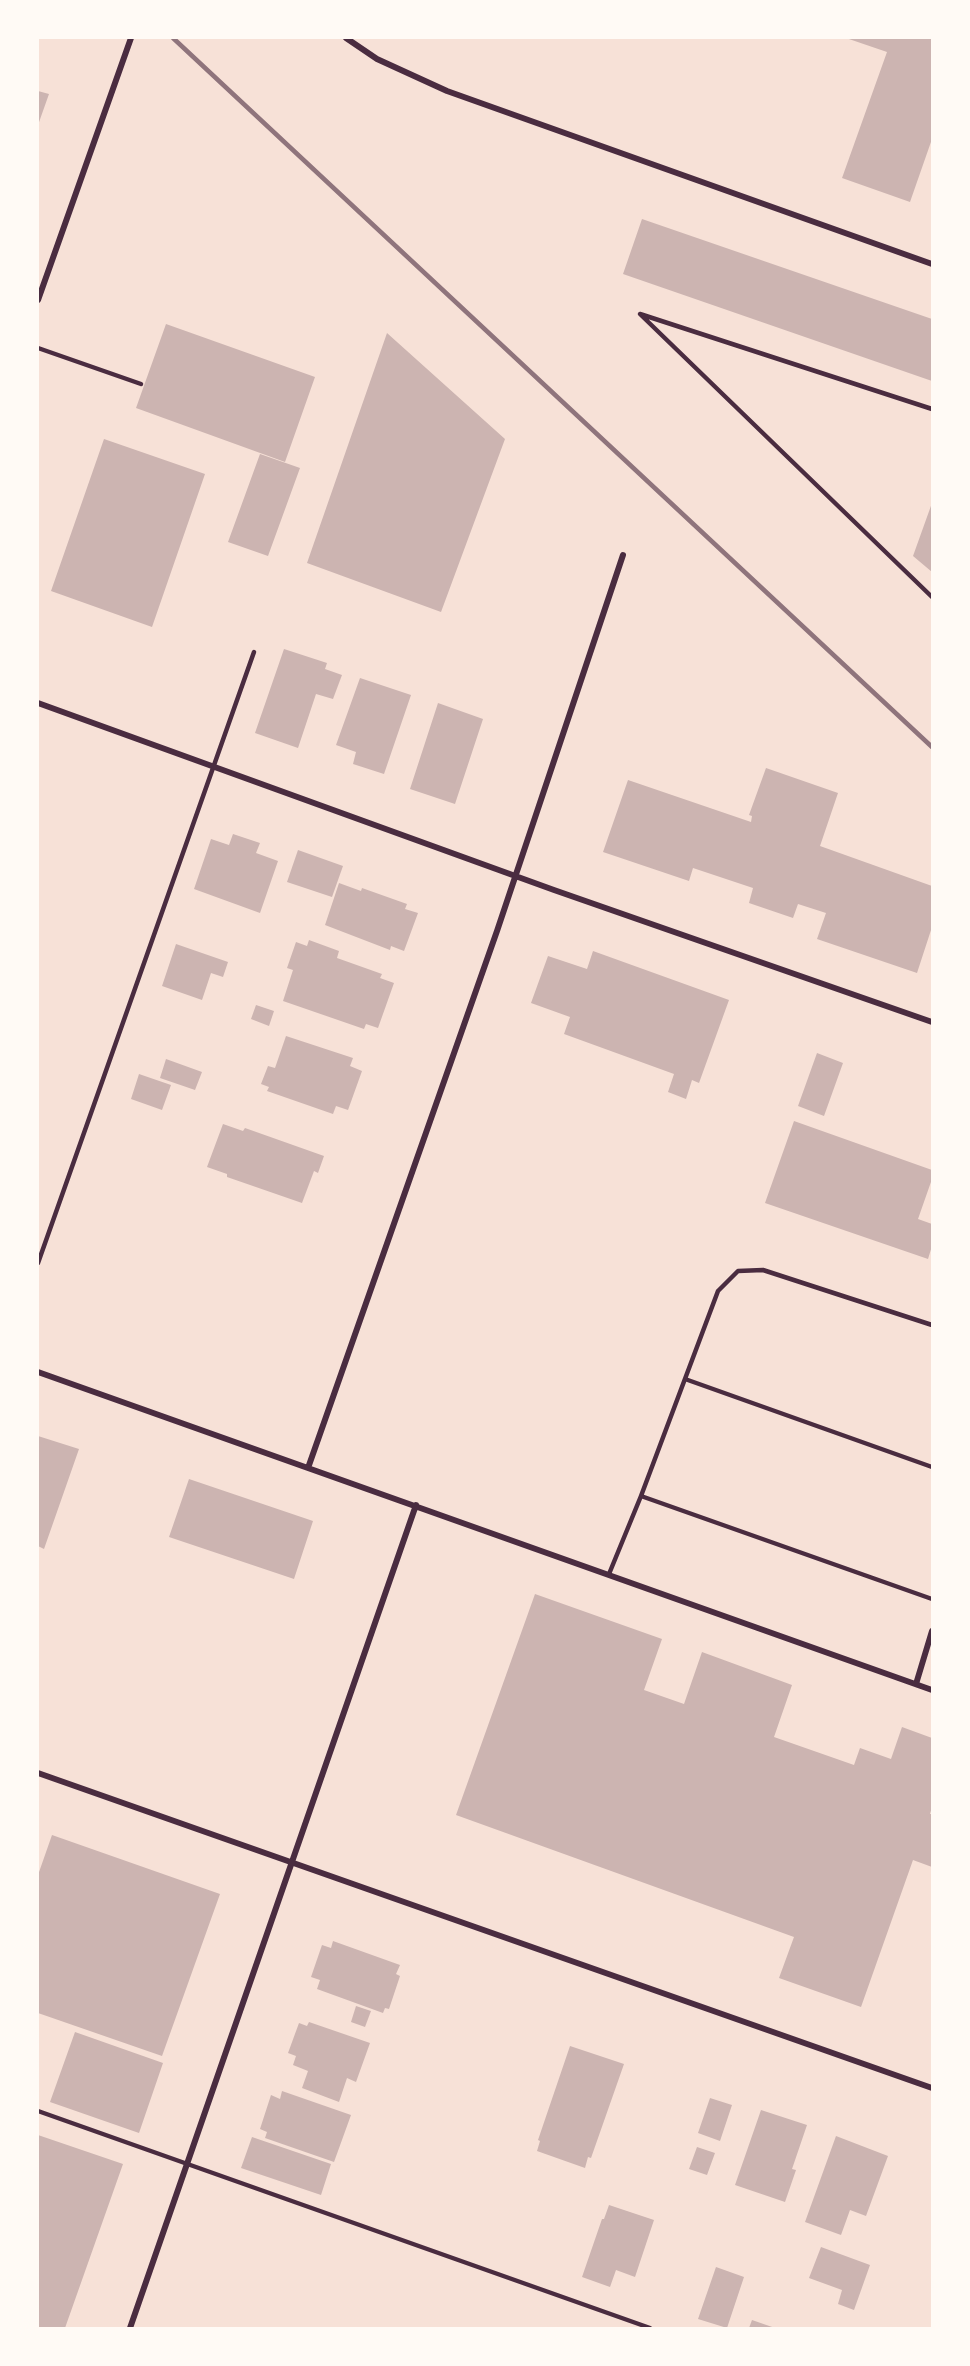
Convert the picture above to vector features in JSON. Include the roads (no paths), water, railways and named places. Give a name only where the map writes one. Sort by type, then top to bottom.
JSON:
[{"type":"street","points":[[346,38],[377,59],[447,91],[933,264]]},
{"type":"street","points":[[38,300],[128,39]]},
{"type":"street","points":[[308,1468],[516,876],[623,555]]},
{"type":"street","points":[[38,703],[516,876],[933,1022]]},
{"type":"street","points":[[38,1372],[933,1690]]},
{"type":"street","points":[[130,2328],[416,1505]]},
{"type":"street","points":[[916,1684],[933,1631]]},
{"type":"street","points":[[38,1773],[933,2088]]},
{"type":"lane","points":[[933,409],[640,314],[933,597]]},
{"type":"lane","points":[[38,348],[141,384]]},
{"type":"lane","points":[[38,1263],[254,652]]},
{"type":"lane","points":[[609,1574],[718,1292],[738,1271],[763,1270],[933,1325]]},
{"type":"lane","points":[[685,1379],[933,1467]]},
{"type":"lane","points":[[641,1496],[933,1599]]},
{"type":"lane","points":[[38,2112],[650,2328]]},
{"type":"railway","points":[[173,38],[932,747]]}]
